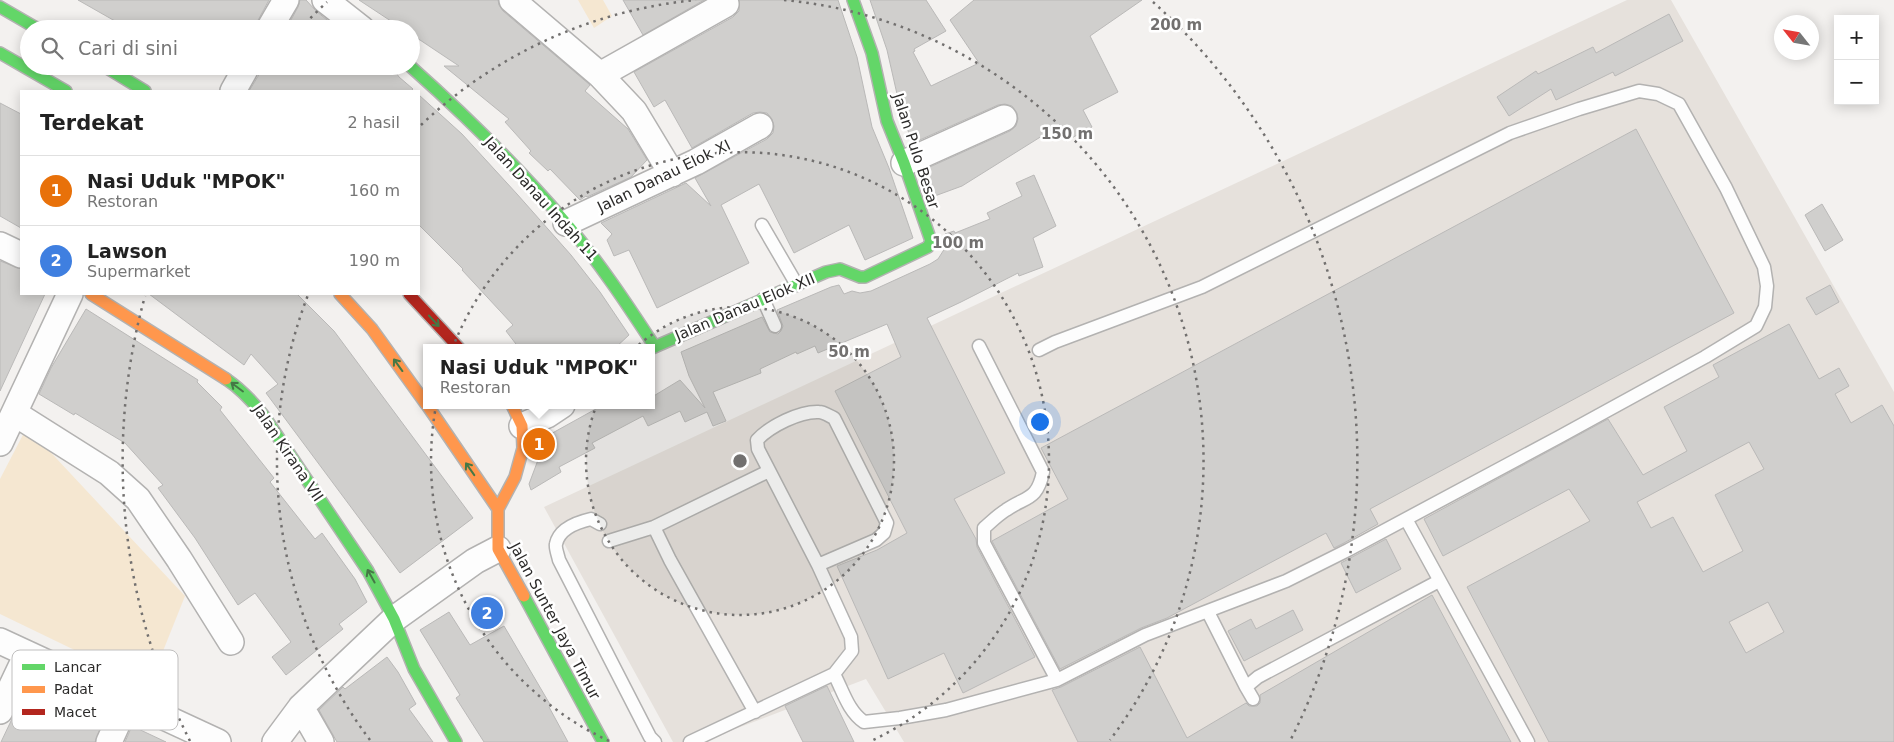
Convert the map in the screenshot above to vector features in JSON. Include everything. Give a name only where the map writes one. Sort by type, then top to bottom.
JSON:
[{"type":"street","points":[[274,20],[286,0]]},
{"type":"street","points":[[325,0],[351,20]]},
{"type":"street","points":[[512,0],[600,75],[639,117],[672,174]]},
{"type":"street","name":"Jalan Pulo Besar","points":[[840,269],[860,277],[865,277],[924,250],[931,241],[904,162],[887,121],[872,53],[853,0]]},
{"type":"street","points":[[600,75],[726,4]]},
{"type":"street","points":[[0,7],[22,20]]},
{"type":"street","points":[[0,53],[20,65]]},
{"type":"street","points":[[38,75],[64,90]]},
{"type":"street","points":[[119,75],[143,90]]},
{"type":"street","points":[[234,90],[242,75]]},
{"type":"street","name":"Jalan Danau Indah 11","points":[[420,75],[473,123],[566,223],[613,284],[650,344]]},
{"type":"street","points":[[904,162],[1004,118]]},
{"type":"street","name":"Jalan Danau Elok XI","points":[[566,223],[672,174],[760,126]]},
{"type":"street","points":[[0,244],[20,255]]},
{"type":"street","name":"Jalan Danau Elok XII","points":[[655,347],[797,284],[826,272],[840,269]]},
{"type":"street","points":[[0,443],[70,295]]},
{"type":"street","name":"Jalan Kirana VII","points":[[93,295],[234,384],[253,402],[368,571],[394,619],[414,669],[456,742]]},
{"type":"street","points":[[341,295],[372,329],[423,399]]},
{"type":"street","points":[[411,295],[456,344]]},
{"type":"street","points":[[430,409],[498,509]]},
{"type":"street","points":[[498,509],[520,463],[523,448],[517,416],[547,415],[556,409]]},
{"type":"street","points":[[14,413],[109,473],[138,499],[232,642]]},
{"type":"street","name":"Jalan Sunter Jaya Timur","points":[[498,509],[498,549],[603,742]]},
{"type":"street","points":[[275,742],[301,707],[394,619],[475,561],[498,549]]},
{"type":"street","points":[[0,641],[19,650]]},
{"type":"street","points":[[0,711],[12,686]]},
{"type":"street","points":[[301,707],[321,742]]},
{"type":"street","points":[[178,723],[218,742]]},
{"type":"street","points":[[109,742],[114,730]]},
{"type":"lane","points":[[834,674],[846,696],[849,707],[856,717],[864,722],[946,710],[1057,680],[1146,635],[1286,581],[1406,519],[1705,357],[1756,326],[1765,307],[1767,286],[1764,267],[1726,188],[1679,104],[1658,94],[1639,91],[1510,133],[1202,287],[1055,342],[1039,350]]},
{"type":"lane","points":[[762,224],[797,284]]},
{"type":"lane","points":[[763,299],[775,326]]},
{"type":"lane","points":[[979,346],[1043,472],[1041,484],[1034,495],[1006,509],[984,528],[984,543],[1057,680]]},
{"type":"lane","points":[[690,742],[834,674],[852,651],[853,644],[818,565],[758,449],[757,440],[766,431],[806,412],[822,412],[834,418],[887,523],[884,533],[876,540],[818,565]]},
{"type":"lane","points":[[609,542],[654,527],[769,471]]},
{"type":"lane","points":[[600,524],[591,519],[563,531],[556,545],[559,560],[650,737],[656,742]]},
{"type":"lane","points":[[1406,519],[1528,742]]},
{"type":"lane","points":[[654,527],[670,560],[755,712]]},
{"type":"lane","points":[[1246,687],[1258,677],[1439,581]]},
{"type":"lane","points":[[1208,612],[1253,699]]},
{"type":"shaded area","points":[[578,0],[603,0],[612,16],[594,28]]},
{"type":"shaded area","points":[[1627,0],[1671,0],[1894,392],[1894,742],[904,742],[866,679],[701,742],[673,742],[544,507]]},
{"type":"shaded area","points":[[27,427],[185,596],[163,650],[74,650],[0,614],[0,479]]},
{"type":"building","points":[[78,0],[269,0],[258,20],[113,20]]},
{"type":"building","points":[[300,0],[306,0],[327,20],[291,20]]},
{"type":"building","points":[[359,0],[498,0],[503,11],[590,85],[585,91],[628,129],[647,160],[631,177],[580,200],[550,169],[548,171],[529,153],[531,151],[505,122],[509,119],[444,66],[459,66],[420,40],[420,20],[389,20]]},
{"type":"building","points":[[623,0],[704,0],[643,35]]},
{"type":"building","points":[[739,0],[838,0],[857,57],[872,127],[889,168],[913,238],[865,260],[849,225],[794,253],[759,184],[721,205],[749,263],[657,308],[629,250],[614,256],[607,240],[612,234],[601,223],[686,183],[711,206],[695,178],[767,139],[773,133],[774,126],[772,119],[767,113],[753,113],[692,148],[665,100],[654,107],[634,72],[733,17],[739,11]]},
{"type":"building","points":[[870,0],[926,0],[946,31],[914,49],[915,51],[913,52],[931,86],[979,63],[950,20],[974,0],[1142,0],[1090,36],[1118,92],[1083,110],[1092,127],[1066,141],[1058,126],[962,186],[932,197],[923,170],[1010,131],[1016,126],[1017,113],[1012,106],[998,105],[913,143],[902,116],[887,50]]},
{"type":"building","points":[[1669,14],[1683,41],[1615,76],[1613,72],[1556,100],[1551,89],[1509,116],[1497,97],[1536,71],[1538,74],[1593,47],[1596,53]]},
{"type":"building","points":[[259,75],[398,75],[413,89],[412,90],[250,90]]},
{"type":"building","points":[[420,96],[462,134],[571,255],[600,292],[629,335],[619,344],[516,344],[506,331],[513,325],[463,269],[420,226]]},
{"type":"building","points":[[0,103],[20,113],[20,227],[0,216]]},
{"type":"building","points":[[1636,129],[1734,313],[1370,509],[1378,524],[1344,543],[1334,548],[1326,533],[1167,618],[1141,628],[1060,669],[992,541],[1068,499],[1041,448]]},
{"type":"building","points":[[1034,175],[1056,226],[1033,238],[1043,267],[1019,276],[1018,273],[927,318],[1005,473],[954,499],[1035,657],[963,693],[944,653],[888,679],[837,566],[877,550],[907,533],[835,391],[901,357],[887,324],[818,353],[815,346],[797,354],[796,352],[760,369],[761,373],[713,392],[726,421],[713,426],[707,412],[685,422],[680,411],[648,426],[643,416],[592,443],[595,448],[559,467],[561,472],[531,490],[529,484],[538,460],[538,441],[596,409],[655,409],[655,395],[680,380],[705,408],[689,376],[681,352],[762,317],[770,332],[778,334],[783,326],[777,310],[839,285],[844,294],[852,291],[860,293],[871,291],[930,264],[938,259],[945,248],[947,242],[945,234],[954,231],[955,233],[990,219],[987,213],[1022,196],[1016,183]]},
{"type":"building","points":[[1822,204],[1843,240],[1825,251],[1805,215]]},
{"type":"building","points":[[0,261],[20,269],[20,295],[45,295],[0,391]]},
{"type":"building","points":[[1830,285],[1839,302],[1816,315],[1806,298]]},
{"type":"building","points":[[150,295],[298,295],[334,331],[473,518],[400,573],[266,393],[278,384],[251,354],[244,365]]},
{"type":"building","points":[[86,309],[198,380],[197,382],[222,407],[220,410],[274,478],[270,482],[315,539],[322,533],[355,579],[367,602],[339,624],[343,629],[286,675],[272,657],[291,642],[255,593],[238,605],[195,538],[158,488],[163,485],[125,443],[39,394],[51,368]]},
{"type":"building","points":[[1789,324],[1819,379],[1839,368],[1849,386],[1835,394],[1851,423],[1882,405],[1894,426],[1894,742],[1549,742],[1467,587],[1590,521],[1569,489],[1443,556],[1424,519],[1608,419],[1643,475],[1687,451],[1664,407],[1719,377],[1713,365]],"holes":[[[1749,442],[1764,469],[1715,495],[1743,551],[1703,572],[1673,517],[1651,528],[1637,502]],[[1768,602],[1784,632],[1746,653],[1729,622]]]},
{"type":"building","points":[[1386,539],[1401,569],[1356,593],[1341,563]]},
{"type":"building","points":[[1432,595],[1511,742],[1078,742],[1052,690],[1140,647],[1187,738],[1246,703],[1249,706],[1257,706],[1260,703],[1260,695]]},
{"type":"building","points":[[1293,610],[1303,630],[1244,661],[1228,631],[1251,619],[1256,629]]},
{"type":"building","points":[[449,612],[470,645],[504,626],[551,706],[549,707],[568,742],[484,742],[456,698],[460,695],[420,630]]},
{"type":"building","points":[[387,657],[416,704],[409,709],[433,742],[337,742],[319,710],[343,687],[345,689]]},
{"type":"building","points":[[827,686],[854,742],[803,742],[785,706]]},
{"type":"building","points":[[12,719],[12,730],[100,730],[95,742],[1,742]]},
{"type":"building","points":[[130,730],[140,730],[166,742],[125,742]]},
{"type":"traffic: fast","points":[[655,347],[826,272],[840,269],[860,277],[865,277],[928,247],[931,241],[904,163],[887,121],[872,53],[853,0]]},
{"type":"traffic: fast","points":[[0,7],[22,20]]},
{"type":"traffic: fast","points":[[0,53],[20,65]]},
{"type":"traffic: fast","points":[[38,75],[64,90]]},
{"type":"traffic: fast","points":[[119,75],[143,90]]},
{"type":"traffic: fast","points":[[420,75],[491,142],[566,223],[601,268],[653,344]]},
{"type":"traffic: fast","points":[[226,379],[247,396],[264,416],[368,571],[394,619],[414,669],[456,742]]},
{"type":"traffic: fast","points":[[524,596],[603,742]]},
{"type":"traffic: slow","points":[[93,295],[226,379]]},
{"type":"traffic: slow","points":[[341,295],[372,329],[423,400]]},
{"type":"traffic: slow","points":[[430,409],[498,509]]},
{"type":"traffic: slow","points":[[514,409],[522,426],[523,448],[515,477],[498,509],[498,549],[524,596]]},
{"type":"traffic: jam","points":[[410,295],[455,344]]},
{"type":"place","name":"Nasi Uduk \"MPOK\"","points":[[539,444]]},
{"type":"place","name":"Lawson","points":[[487,613]]}]
